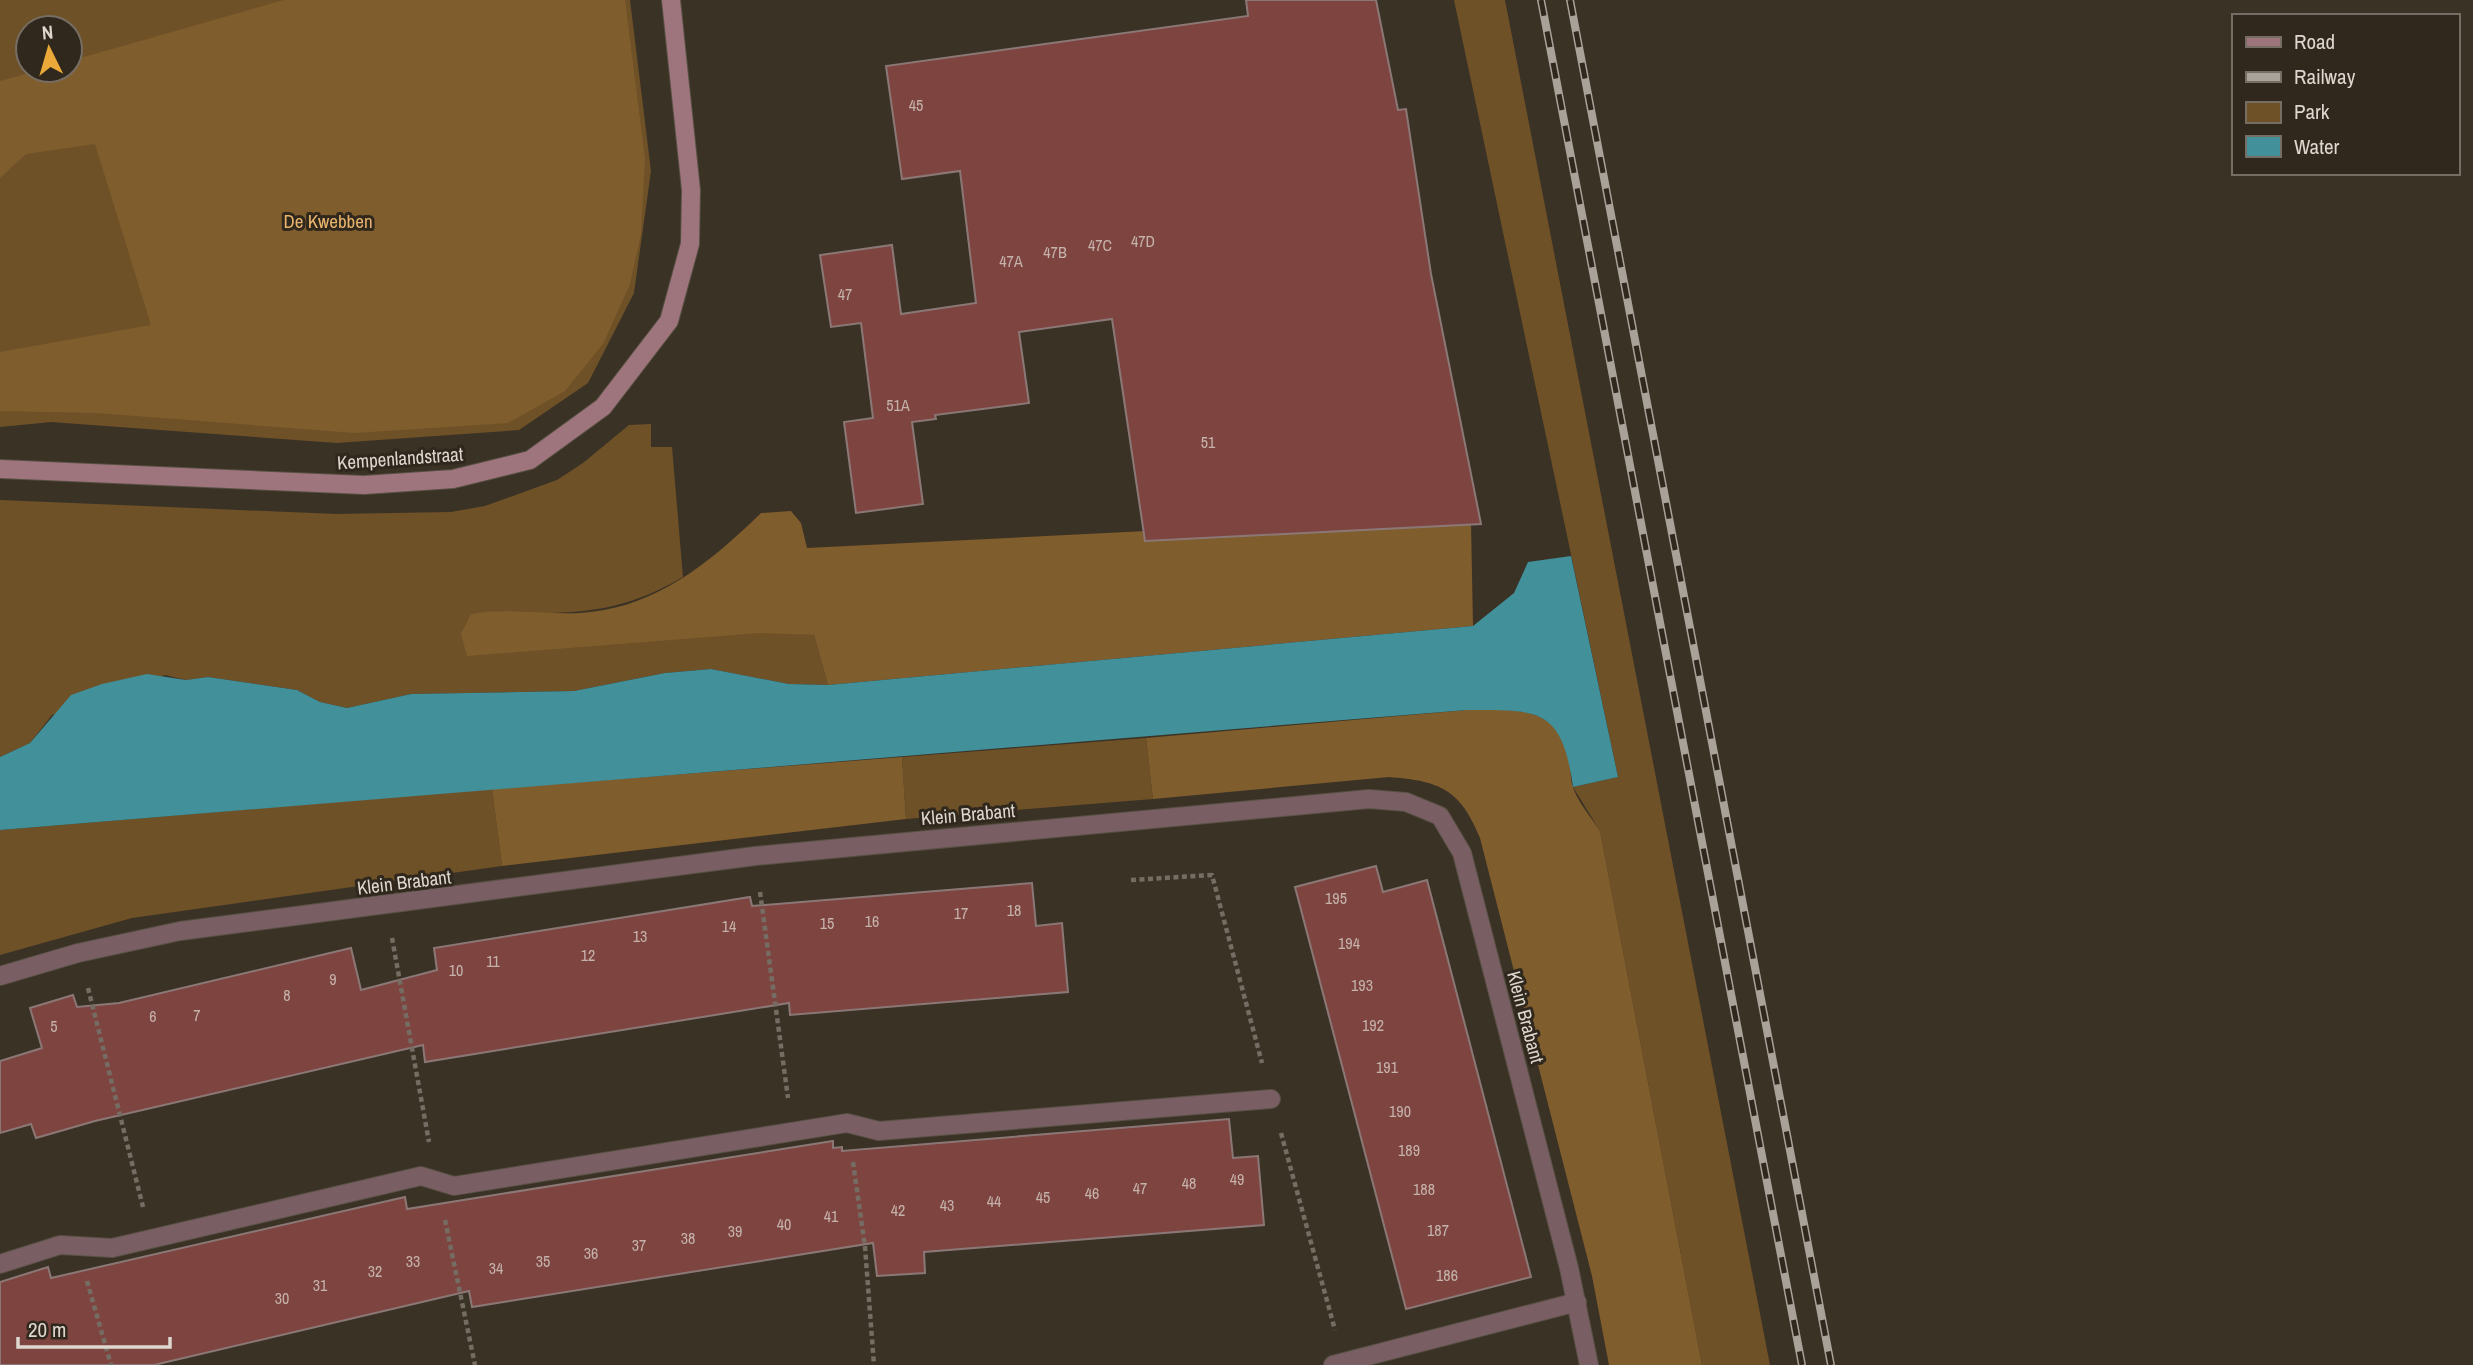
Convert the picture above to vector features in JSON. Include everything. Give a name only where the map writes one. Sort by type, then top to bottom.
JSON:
[{"type":"street","name":"Kempenlandstraat","points":[[0,469],[364,485],[453,479],[530,460],[603,407],[669,321],[690,244],[691,190],[671,0]]},
{"type":"street","name":"Klein Brabant","points":[[0,976],[78,953],[180,930],[387,906],[755,856],[1370,799],[1406,802],[1440,816],[1462,852],[1577,1302],[1589,1365]]},
{"type":"street","points":[[0,1264],[60,1245],[112,1248],[421,1175],[454,1186],[847,1123],[878,1131],[1272,1098]]},
{"type":"street","points":[[1333,1365],[1577,1302]]},
{"type":"path","points":[[755,856],[793,1131]]},
{"type":"path","points":[[387,906],[437,1181],[475,1365]]},
{"type":"path","points":[[78,953],[151,1238]]},
{"type":"path","points":[[847,1123],[865,1247],[874,1365]]},
{"type":"path","points":[[77,1247],[111,1365]]},
{"type":"green space","name":"De Kwebben","points":[[0,0],[630,0],[651,171],[634,293],[588,383],[519,430],[337,443],[51,422],[0,427]]},
{"type":"green space","name":"De Kwebben","points":[[284,0],[625,0],[645,159],[641,234],[630,284],[603,344],[565,391],[508,423],[355,433],[97,413],[0,411],[0,352],[151,325],[95,144],[26,154],[0,178],[0,81],[14,77],[14,84],[84,84],[84,57]]},
{"type":"green space","points":[[1454,0],[1505,0],[1770,1365],[1702,1365],[1600,831],[1573,787],[1618,777]]},
{"type":"green space","points":[[651,424],[651,447],[672,447],[683,577],[632,601],[598,609],[562,613],[472,614],[814,635],[828,685],[789,684],[711,669],[665,673],[574,691],[411,694],[347,708],[320,702],[297,690],[208,677],[186,680],[165,675],[52,715],[30,743],[0,757],[0,500],[336,514],[451,512],[485,506],[557,480],[583,463],[629,425]]},
{"type":"green space","points":[[791,511],[801,523],[807,548],[1409,518],[1471,523],[1473,626],[828,685],[814,635],[759,633],[467,656],[461,634],[471,614],[504,611],[587,612],[627,604],[670,586],[690,573],[761,513]]},
{"type":"green space","points":[[1467,710],[1530,713],[1543,718],[1554,727],[1563,739],[1569,757],[1574,790],[1600,831],[1702,1365],[1609,1365],[1592,1276],[1480,838],[1465,808],[1456,798],[1435,785],[1389,777],[1153,799],[1146,738]]},
{"type":"green space","points":[[1146,738],[1153,799],[906,819],[902,757]]},
{"type":"green space","points":[[902,757],[906,819],[502,866],[492,789]]},
{"type":"green space","points":[[492,789],[502,866],[132,918],[0,955],[0,830]]},
{"type":"water","points":[[1571,556],[1618,777],[1573,787],[1562,741],[1553,727],[1542,719],[1529,713],[1467,710],[0,830],[0,757],[30,743],[71,695],[102,684],[147,674],[186,680],[208,677],[297,690],[320,702],[347,708],[411,694],[574,691],[665,673],[711,669],[789,684],[828,685],[1473,626],[1514,593],[1528,562]]},
{"type":"building","points":[[1246,0],[1376,0],[1398,110],[1406,109],[1431,274],[1481,524],[1145,541],[1112,319],[1019,332],[1029,403],[935,415],[936,419],[912,422],[923,504],[856,513],[844,422],[873,418],[861,323],[831,327],[820,255],[892,245],[901,314],[976,303],[960,171],[902,179],[886,66],[1248,16]]},
{"type":"building","points":[[1376,866],[1383,892],[1427,880],[1531,1277],[1406,1309],[1295,887]]},
{"type":"building","points":[[1032,883],[1036,926],[1062,923],[1068,992],[790,1015],[789,1003],[425,1062],[423,1045],[95,1121],[36,1138],[31,1124],[0,1133],[0,1061],[42,1048],[30,1008],[73,995],[77,1007],[119,1003],[351,948],[361,990],[437,970],[434,948],[750,897],[752,906]]},
{"type":"building","points":[[1229,1119],[1233,1158],[1258,1156],[1264,1225],[924,1252],[925,1273],[877,1276],[873,1243],[472,1307],[469,1291],[154,1365],[0,1365],[0,1282],[48,1267],[51,1278],[405,1197],[407,1209],[833,1141],[833,1148],[842,1147],[842,1151]]},
{"type":"railway","points":[[1541,0],[1802,1365]]},
{"type":"railway","points":[[1570,0],[1831,1365]]}]
